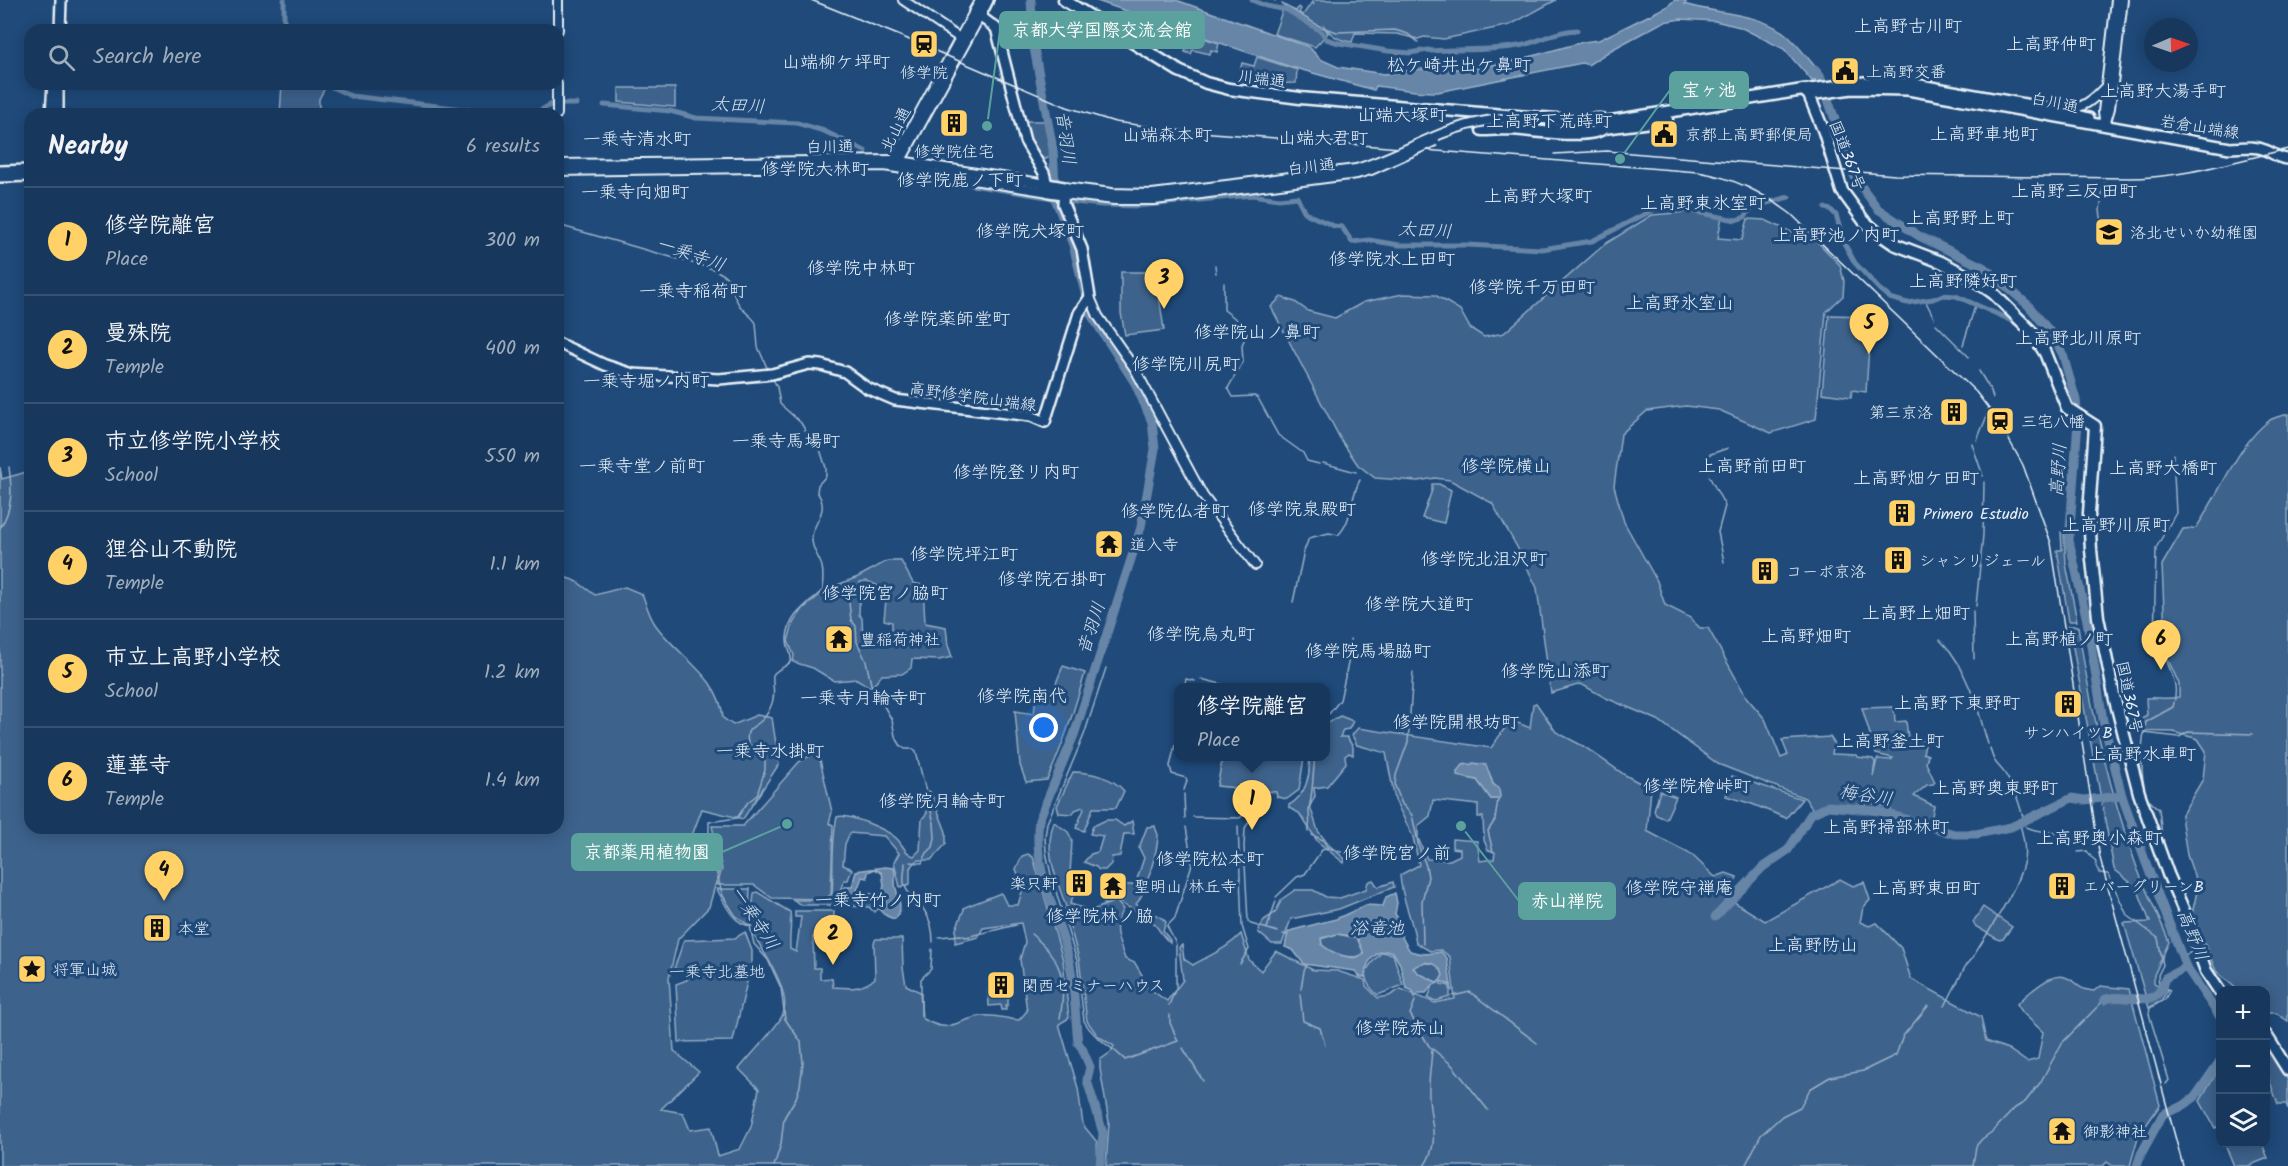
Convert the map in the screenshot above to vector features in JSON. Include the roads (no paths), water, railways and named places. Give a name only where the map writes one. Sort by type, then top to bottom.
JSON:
[{"type":"highway","name":"川端通","points":[[1064,0],[1179,70],[1206,83],[1253,93],[1569,120],[1600,119],[1604,125]]},
{"type":"highway","name":"白川通","points":[[1604,125],[1644,124],[1808,92]]},
{"type":"highway","name":"国道367号","points":[[1808,92],[1824,132],[1842,191],[1864,221],[1894,244],[1941,262],[1973,279],[1994,294],[2030,330],[2045,353],[2068,410],[2095,426],[2089,504],[2091,550],[2098,617],[2115,700],[2139,793],[2206,972],[2216,986]]},
{"type":"highway","points":[[1480,113],[1482,130],[1595,133],[1604,125]]},
{"type":"highway","points":[[2268,1040],[2288,1070]]},
{"type":"main road","points":[[54,24],[55,0]]},
{"type":"main road","points":[[60,24],[61,0]]},
{"type":"main road","name":"北山通","points":[[977,14],[981,0]]},
{"type":"main road","name":"北山通","points":[[977,14],[988,0]]},
{"type":"main road","points":[[977,14],[996,28],[1025,141],[1064,204],[1082,249],[1088,301]]},
{"type":"main road","name":"白川通","points":[[1808,92],[1864,82],[1909,83],[2059,110],[2095,119],[2105,125]]},
{"type":"main road","name":"白川通","points":[[1832,88],[1908,90],[2105,125]]},
{"type":"main road","points":[[51,108],[52,90]]},
{"type":"main road","points":[[58,90],[58,108]]},
{"type":"main road","name":"岩倉山端線","points":[[2105,125],[2230,148],[2264,149],[2281,159],[2288,159]]},
{"type":"main road","points":[[0,171],[24,170]]},
{"type":"main road","points":[[0,177],[24,176]]},
{"type":"main road","name":"高野修学院山端線","points":[[564,347],[605,365],[633,374],[719,379],[770,375],[809,364],[833,367],[845,372],[867,388],[895,400],[1031,416],[1045,422],[1080,313],[1088,301]]},
{"type":"street","points":[[558,0],[558,24]]},
{"type":"street","points":[[903,0],[962,40]]},
{"type":"street","points":[[2105,125],[2103,118],[2116,0]]},
{"type":"street","points":[[2105,125],[2110,108],[2123,0]]},
{"type":"street","name":"北山通","points":[[897,163],[977,14]]},
{"type":"street","points":[[2059,110],[2082,106],[2091,101],[2106,85]]},
{"type":"street","points":[[557,90],[557,107]]},
{"type":"street","name":"白川通","points":[[564,164],[897,163],[1056,189],[1152,194],[1356,171],[1420,141],[1458,126],[1485,120],[1604,125]]},
{"type":"street","name":"白川通","points":[[564,171],[897,163]]},
{"type":"street","points":[[1088,301],[1135,369],[1203,496],[1255,565]]},
{"type":"water","points":[[1094,0],[1176,0],[1309,47],[1320,59],[1338,67],[1384,74],[1437,67],[1466,70],[1518,60],[1583,42],[1599,40],[1666,7],[1675,0],[1688,0],[1684,4],[1747,17],[1772,25],[1793,41],[1824,77],[1812,81],[1784,49],[1740,27],[1715,21],[1681,19],[1663,22],[1588,65],[1582,63],[1438,92],[1376,86],[1374,90],[1288,66]]},
{"type":"water","points":[[1473,763],[1486,765],[1493,784],[1499,789],[1498,799],[1491,799],[1477,780],[1457,776],[1457,772],[1463,765]]},
{"type":"water","points":[[885,867],[894,868],[900,902],[900,910],[895,919],[882,912],[875,899],[856,898],[843,892],[845,887],[852,887],[856,871]],"holes":[[[875,869],[882,873],[884,885],[882,895],[885,902],[873,894],[856,893],[862,877],[867,878],[868,872]]]},
{"type":"water","name":"浴竜池","points":[[1395,893],[1397,903],[1395,914],[1400,921],[1402,937],[1410,951],[1426,954],[1441,952],[1447,958],[1451,985],[1440,981],[1443,975],[1438,967],[1431,963],[1422,963],[1413,968],[1438,983],[1426,993],[1419,993],[1415,997],[1413,991],[1406,988],[1400,964],[1393,952],[1382,952],[1373,957],[1367,966],[1365,977],[1360,977],[1355,971],[1304,964],[1293,950],[1285,947],[1288,932],[1336,919],[1366,905],[1383,906],[1386,897]],"holes":[[[1337,934],[1357,937],[1364,954],[1354,958],[1331,951],[1322,945],[1321,938]]]},
{"type":"waterway","name":"太田川","points":[[284,0],[284,24]]},
{"type":"waterway","name":"音羽川","points":[[1031,0],[1034,48],[1053,149],[1056,201],[1073,245],[1090,313],[1135,383],[1152,422],[1155,449],[1141,527],[1133,553],[1074,735],[1039,820],[1039,856],[1047,891],[1069,960],[1078,1043],[1090,1067],[1087,1080],[1103,1133],[1100,1166]]},
{"type":"waterway","points":[[1252,0],[1266,6],[1287,10],[1322,32],[1326,39],[1388,51],[1410,53],[1428,50],[1507,48],[1577,30]]},
{"type":"waterway","points":[[1282,4],[1321,27],[1337,32],[1395,30],[1408,34],[1418,42]]},
{"type":"waterway","name":"高野川","points":[[1815,70],[1820,76],[1855,178],[1878,209],[1919,236],[1985,268],[2028,305],[2052,334],[2063,355],[2076,400],[2078,422],[2069,540],[2087,621],[2103,720],[2122,796],[2186,967],[2216,1011]]},
{"type":"waterway","name":"太田川","points":[[338,90],[351,96],[454,108]]},
{"type":"waterway","name":"太田川","points":[[545,108],[552,104],[576,104]]},
{"type":"waterway","name":"太田川","points":[[604,105],[670,111],[696,118],[797,123],[824,131],[865,151]]},
{"type":"waterway","points":[[2103,231],[2100,210],[2104,183]]},
{"type":"waterway","name":"太田川","points":[[971,185],[1059,199]]},
{"type":"waterway","name":"太田川","points":[[1066,201],[1137,206],[1252,195],[1279,199],[1297,197],[1304,211],[1334,226],[1342,227],[1352,242],[1369,240],[1399,245],[1467,245],[1542,249],[1592,241],[1657,208],[1676,208],[1736,220],[1745,217],[1752,207],[1789,197]]},
{"type":"waterway","name":"太田川","points":[[1825,208],[1836,215],[1844,243],[1855,263],[1890,298],[1907,303],[1943,295],[1956,296],[2020,326],[2032,342]]},
{"type":"waterway","name":"一乗寺川","points":[[564,227],[713,269],[727,277],[740,306],[756,323],[758,347],[768,370]]},
{"type":"waterway","points":[[1215,265],[1216,273]]},
{"type":"waterway","points":[[1224,283],[1224,310],[1240,322],[1246,335],[1242,345],[1243,362],[1228,388],[1233,397],[1254,396],[1258,398],[1278,435],[1303,453],[1307,461],[1319,464]]},
{"type":"waterway","points":[[1925,300],[1934,318]]},
{"type":"waterway","points":[[1963,345],[1976,303]]},
{"type":"waterway","points":[[1936,324],[1969,357]]},
{"type":"waterway","points":[[1979,371],[1993,398]]},
{"type":"waterway","name":"一乗寺川","points":[[772,377],[777,387],[780,404],[801,423],[808,435],[817,440],[826,468],[826,476],[818,485],[817,492],[822,506],[812,534],[813,547],[823,572],[823,590],[795,616],[791,623],[787,641],[791,661],[773,675],[774,696],[770,708],[748,734],[748,743],[762,755],[765,761],[765,770],[757,795],[748,802],[737,818],[709,822],[709,846],[723,896],[735,915],[750,926],[754,944],[768,960],[781,988],[785,1019],[801,1042],[803,1063],[800,1086],[784,1118],[781,1144],[774,1166]]},
{"type":"waterway","points":[[1977,440],[1989,411]]},
{"type":"waterway","points":[[1972,444],[1983,476]]},
{"type":"waterway","points":[[1709,471],[1708,455],[1728,448]]},
{"type":"waterway","points":[[2154,645],[2156,548],[2176,513],[2173,454]]},
{"type":"waterway","points":[[1323,463],[1356,472]]},
{"type":"waterway","points":[[0,528],[10,499],[9,467]]},
{"type":"waterway","points":[[1709,476],[1725,506],[1718,532],[1724,562]]},
{"type":"waterway","points":[[1293,602],[1309,538],[1329,533],[1338,535],[1349,516],[1360,480]]},
{"type":"waterway","points":[[1976,606],[1983,535],[1984,482]]},
{"type":"waterway","points":[[824,590],[848,594],[851,620],[856,626],[857,642],[866,661],[871,684],[892,720],[895,736],[901,746],[916,752],[934,823],[935,838],[933,847],[922,863],[910,862]]},
{"type":"waterway","points":[[1973,611],[1974,659]]},
{"type":"waterway","points":[[1330,713],[1340,700],[1351,650],[1350,639]]},
{"type":"waterway","points":[[1940,640],[1958,663]]},
{"type":"waterway","points":[[2154,649],[2156,659],[2166,659],[2175,688],[2173,707],[2146,722],[2142,749],[2144,787],[2148,799],[2159,809],[2163,845]]},
{"type":"waterway","points":[[1959,664],[1972,693]]},
{"type":"waterway","points":[[1106,668],[1084,735],[1047,823],[1046,852],[1077,961],[1084,1021],[1088,1027],[1125,1060],[1178,1041],[1170,1023],[1170,1015]]},
{"type":"waterway","points":[[1413,672],[1408,742],[1396,775],[1395,786],[1402,804],[1412,815],[1428,877],[1422,901],[1423,944]]},
{"type":"waterway","points":[[1185,683],[1186,679],[1195,681]]},
{"type":"waterway","points":[[1201,679],[1217,683]]},
{"type":"waterway","points":[[1974,696],[1988,744]]},
{"type":"waterway","points":[[2144,733],[2179,737],[2188,732],[2253,734]]},
{"type":"waterway","points":[[1990,748],[1995,762],[2013,789],[2026,827],[2059,835],[2071,848]]},
{"type":"waterway","points":[[1174,749],[1170,766],[1172,774],[1186,778],[1184,790]]},
{"type":"waterway","points":[[1308,832],[1315,761]]},
{"type":"waterway","points":[[1184,794],[1185,818]]},
{"type":"waterway","name":"梅谷川","points":[[1715,917],[1763,867],[1788,850],[1811,814],[1828,806],[1879,811],[1954,834],[1976,834],[2011,827],[2072,798],[2084,800],[2122,796]]},
{"type":"waterway","points":[[1493,852],[1488,831],[1495,820],[1498,799]]},
{"type":"waterway","points":[[1259,807],[1245,828],[1248,921],[1278,932]]},
{"type":"waterway","points":[[1193,817],[1240,818],[1247,810]]},
{"type":"waterway","points":[[1945,1006],[1965,967],[2009,897],[2021,872],[2025,856],[2020,824]]},
{"type":"waterway","points":[[1238,826],[1242,926],[1249,949],[1240,964]]},
{"type":"waterway","points":[[1169,1005],[1176,988],[1176,944],[1167,926],[1175,918],[1192,864],[1186,827]]},
{"type":"waterway","points":[[1276,897],[1297,877],[1305,874],[1322,850],[1328,848],[1323,840],[1312,835]]},
{"type":"waterway","points":[[1329,848],[1344,853]]},
{"type":"waterway","points":[[2078,852],[2087,851],[2095,860],[2099,873],[2108,874],[2127,915],[2158,938],[2163,965],[2158,975],[2159,986],[2170,990],[2165,999],[2150,1008],[2149,1014],[2169,1080],[2166,1084]]},
{"type":"waterway","points":[[905,863],[905,887],[924,910],[932,929],[933,942]]},
{"type":"waterway","points":[[1267,928],[1276,901]]},
{"type":"waterway","points":[[2179,915],[2192,952],[2182,956]]},
{"type":"waterway","points":[[939,937],[961,935],[966,937],[1016,925]]},
{"type":"waterway","points":[[1031,934],[1050,952],[1060,971],[1063,992],[1060,1018]]},
{"type":"waterway","points":[[1283,934],[1288,935]]},
{"type":"waterway","points":[[921,1016],[921,979],[931,969],[932,949]]},
{"type":"waterway","points":[[1301,989],[1307,965]]},
{"type":"waterway","points":[[2104,1000],[2119,997],[2144,999],[2151,997],[2158,994],[2165,978],[2186,967]]},
{"type":"waterway","points":[[1451,985],[1452,991]]},
{"type":"waterway","points":[[1453,996],[1470,992],[1537,1043]]},
{"type":"waterway","points":[[1300,994],[1303,1021],[1320,1028],[1325,1045]]},
{"type":"waterway","points":[[1973,1166],[1976,1146],[2015,1108],[2025,1102],[2040,1083],[2062,1043],[2104,1000]]},
{"type":"waterway","points":[[1415,1001],[1410,1014],[1429,1046],[1452,1065],[1488,1110]]},
{"type":"waterway","points":[[1745,1166],[1761,1135],[1782,1116],[1800,1107],[1810,1089],[1830,1077],[1863,1071],[1896,1055],[1903,1036],[1928,1006]]},
{"type":"waterway","points":[[1183,1048],[1203,1081]]},
{"type":"waterway","points":[[1424,1166],[1432,1149],[1433,1140],[1429,1091],[1432,1050]]},
{"type":"waterway","name":"高野川","points":[[2137,1166],[2163,1114],[2183,1106],[2195,1097],[2216,1067]]},
{"type":"railway","points":[[811,0],[1067,107],[1115,122],[1175,130],[1698,172],[1724,178],[1747,187],[1791,214],[1976,392],[1999,422],[2023,465],[2051,543],[2100,858],[2183,1166]]},
{"type":"railway","points":[[1554,154],[1607,151],[1895,175],[2128,178],[2189,172],[2288,149]]},
{"type":"place","name":"修学院","points":[[924,44]]},
{"type":"place","name":"上高野交番","points":[[1845,71]]},
{"type":"place","name":"修学院住宅","points":[[954,123]]},
{"type":"place","name":"京都大学国際交流会館","points":[[987,126]]},
{"type":"place","name":"京都上高野郵便局","points":[[1664,134]]},
{"type":"place","name":"宝ヶ池","points":[[1620,159]]},
{"type":"place","name":"洛北せいか幼稚園","points":[[2109,232]]},
{"type":"place","name":"市立修学院小学校","points":[[1164,309]]},
{"type":"place","name":"市立上高野小学校","points":[[1869,354]]},
{"type":"place","name":"第三京洛","points":[[1954,412]]},
{"type":"place","name":"三宅八幡","points":[[2000,421]]},
{"type":"place","name":"Primero Estudio","points":[[1902,513]]},
{"type":"place","name":"道入寺","points":[[1109,544]]},
{"type":"place","name":"シャンリジェール","points":[[1898,560]]},
{"type":"place","name":"コーポ京洛","points":[[1765,571]]},
{"type":"place","name":"豊稲荷神社","points":[[839,639]]},
{"type":"place","name":"蓮華寺","points":[[2161,670]]},
{"type":"place","name":"サンハイツB","points":[[2068,704]]},
{"type":"place","name":"京都薬用植物園","points":[[787,824]]},
{"type":"place","name":"赤山禅院","points":[[1461,826]]},
{"type":"place","name":"修学院離宮","points":[[1252,830]]},
{"type":"place","name":"楽只軒","points":[[1079,883]]},
{"type":"place","name":"聖明山 林丘寺","points":[[1113,886]]},
{"type":"place","name":"エバーグリーンB","points":[[2062,886]]},
{"type":"place","name":"狸谷山不動院","points":[[164,901]]},
{"type":"place","name":"本堂","points":[[157,928]]},
{"type":"place","name":"曼殊院","points":[[833,965]]},
{"type":"place","name":"将軍山城","points":[[32,969]]},
{"type":"place","name":"関西セミナーハウス","points":[[1001,985]]},
{"type":"place","name":"御影神社","points":[[2062,1131]]},
{"type":"district","name":"上高野古川町","points":[[1908,26]]},
{"type":"district","name":"上高野仲町","points":[[2051,44]]},
{"type":"district","name":"山端柳ケ坪町","points":[[836,62]]},
{"type":"district","name":"松ケ崎井出ケ鼻町","points":[[1459,65]]},
{"type":"district","name":"上高野大湯手町","points":[[2163,91]]},
{"type":"district","name":"山端大塚町","points":[[1402,115]]},
{"type":"district","name":"上高野下荒蒔町","points":[[1549,121]]},
{"type":"district","name":"上高野車地町","points":[[1984,134]]},
{"type":"district","name":"山端森本町","points":[[1167,135]]},
{"type":"district","name":"山端大君町","points":[[1323,138]]},
{"type":"district","name":"一乗寺清水町","points":[[637,139]]},
{"type":"district","name":"修学院大林町","points":[[815,169]]},
{"type":"district","name":"修学院鹿ノ下町","points":[[960,180]]},
{"type":"district","name":"上高野三反田町","points":[[2074,191]]},
{"type":"district","name":"一乗寺向畑町","points":[[635,192]]},
{"type":"district","name":"上高野大塚町","points":[[1538,196]]},
{"type":"district","name":"上高野東氷室町","points":[[1703,203]]},
{"type":"district","name":"上高野野上町","points":[[1960,218]]},
{"type":"district","name":"修学院犬塚町","points":[[1030,231]]},
{"type":"district","name":"上高野池ノ内町","points":[[1836,235]]},
{"type":"district","name":"修学院水上田町","points":[[1392,259]]},
{"type":"district","name":"修学院中林町","points":[[861,268]]},
{"type":"district","name":"上高野隣好町","points":[[1963,281]]},
{"type":"district","name":"修学院千万田町","points":[[1532,287]]},
{"type":"district","name":"一乗寺稲荷町","points":[[693,291]]},
{"type":"district","name":"上高野氷室山","points":[[1680,303]]},
{"type":"district","name":"修学院薬師堂町","points":[[947,319]]},
{"type":"district","name":"修学院山ノ鼻町","points":[[1257,332]]},
{"type":"district","name":"上高野北川原町","points":[[2078,338]]},
{"type":"district","name":"修学院川尻町","points":[[1186,364]]},
{"type":"district","name":"一乗寺堀ノ内町","points":[[646,381]]},
{"type":"district","name":"一乗寺馬場町","points":[[786,441]]},
{"type":"district","name":"一乗寺堂ノ前町","points":[[642,466]]},
{"type":"district","name":"修学院横山","points":[[1506,466]]},
{"type":"district","name":"上高野前田町","points":[[1752,466]]},
{"type":"district","name":"上高野大橋町","points":[[2163,468]]},
{"type":"district","name":"修学院登リ内町","points":[[1016,472]]},
{"type":"district","name":"上高野畑ケ田町","points":[[1916,478]]},
{"type":"district","name":"修学院泉殿町","points":[[1302,509]]},
{"type":"district","name":"修学院仏者町","points":[[1175,511]]},
{"type":"district","name":"上高野川原町","points":[[2116,525]]},
{"type":"district","name":"修学院坪江町","points":[[964,554]]},
{"type":"district","name":"修学院北沮沢町","points":[[1484,559]]},
{"type":"district","name":"修学院石掛町","points":[[1052,579]]},
{"type":"district","name":"修学院宮ノ脇町","points":[[885,593]]},
{"type":"district","name":"修学院大道町","points":[[1419,604]]},
{"type":"district","name":"上高野上畑町","points":[[1916,613]]},
{"type":"district","name":"修学院烏丸町","points":[[1201,634]]},
{"type":"district","name":"上高野畑町","points":[[1806,636]]},
{"type":"district","name":"上高野植ノ町","points":[[2059,639]]},
{"type":"district","name":"修学院馬場脇町","points":[[1368,651]]},
{"type":"district","name":"修学院山添町","points":[[1555,671]]},
{"type":"district","name":"修学院南代","points":[[1022,696]]},
{"type":"district","name":"一乗寺月輪寺町","points":[[863,698]]},
{"type":"district","name":"上高野下東野町","points":[[1957,703]]},
{"type":"district","name":"修学院開根坊町","points":[[1456,722]]},
{"type":"district","name":"上高野釜土町","points":[[1890,741]]},
{"type":"district","name":"一乗寺水掛町","points":[[770,751]]},
{"type":"district","name":"上高野水車町","points":[[2142,754]]},
{"type":"district","name":"修学院檜峠町","points":[[1697,786]]},
{"type":"district","name":"上高野奥東野町","points":[[1995,788]]},
{"type":"district","name":"修学院月輪寺町","points":[[942,801]]},
{"type":"district","name":"上高野掃部林町","points":[[1886,827]]},
{"type":"district","name":"上高野奥小森町","points":[[2099,838]]},
{"type":"district","name":"修学院宮ノ前","points":[[1397,853]]},
{"type":"district","name":"修学院松本町","points":[[1210,859]]},
{"type":"district","name":"修学院守禅庵","points":[[1679,888]]},
{"type":"district","name":"上高野東田町","points":[[1926,888]]},
{"type":"district","name":"一乗寺竹ノ内町","points":[[878,900]]},
{"type":"district","name":"修学院林ノ脇","points":[[1100,916]]},
{"type":"district","name":"上高野防山","points":[[1813,945]]},
{"type":"district","name":"修学院赤山","points":[[1400,1028]]},
{"type":"park label","name":"一乗寺北墓地","points":[[717,971]]}]
